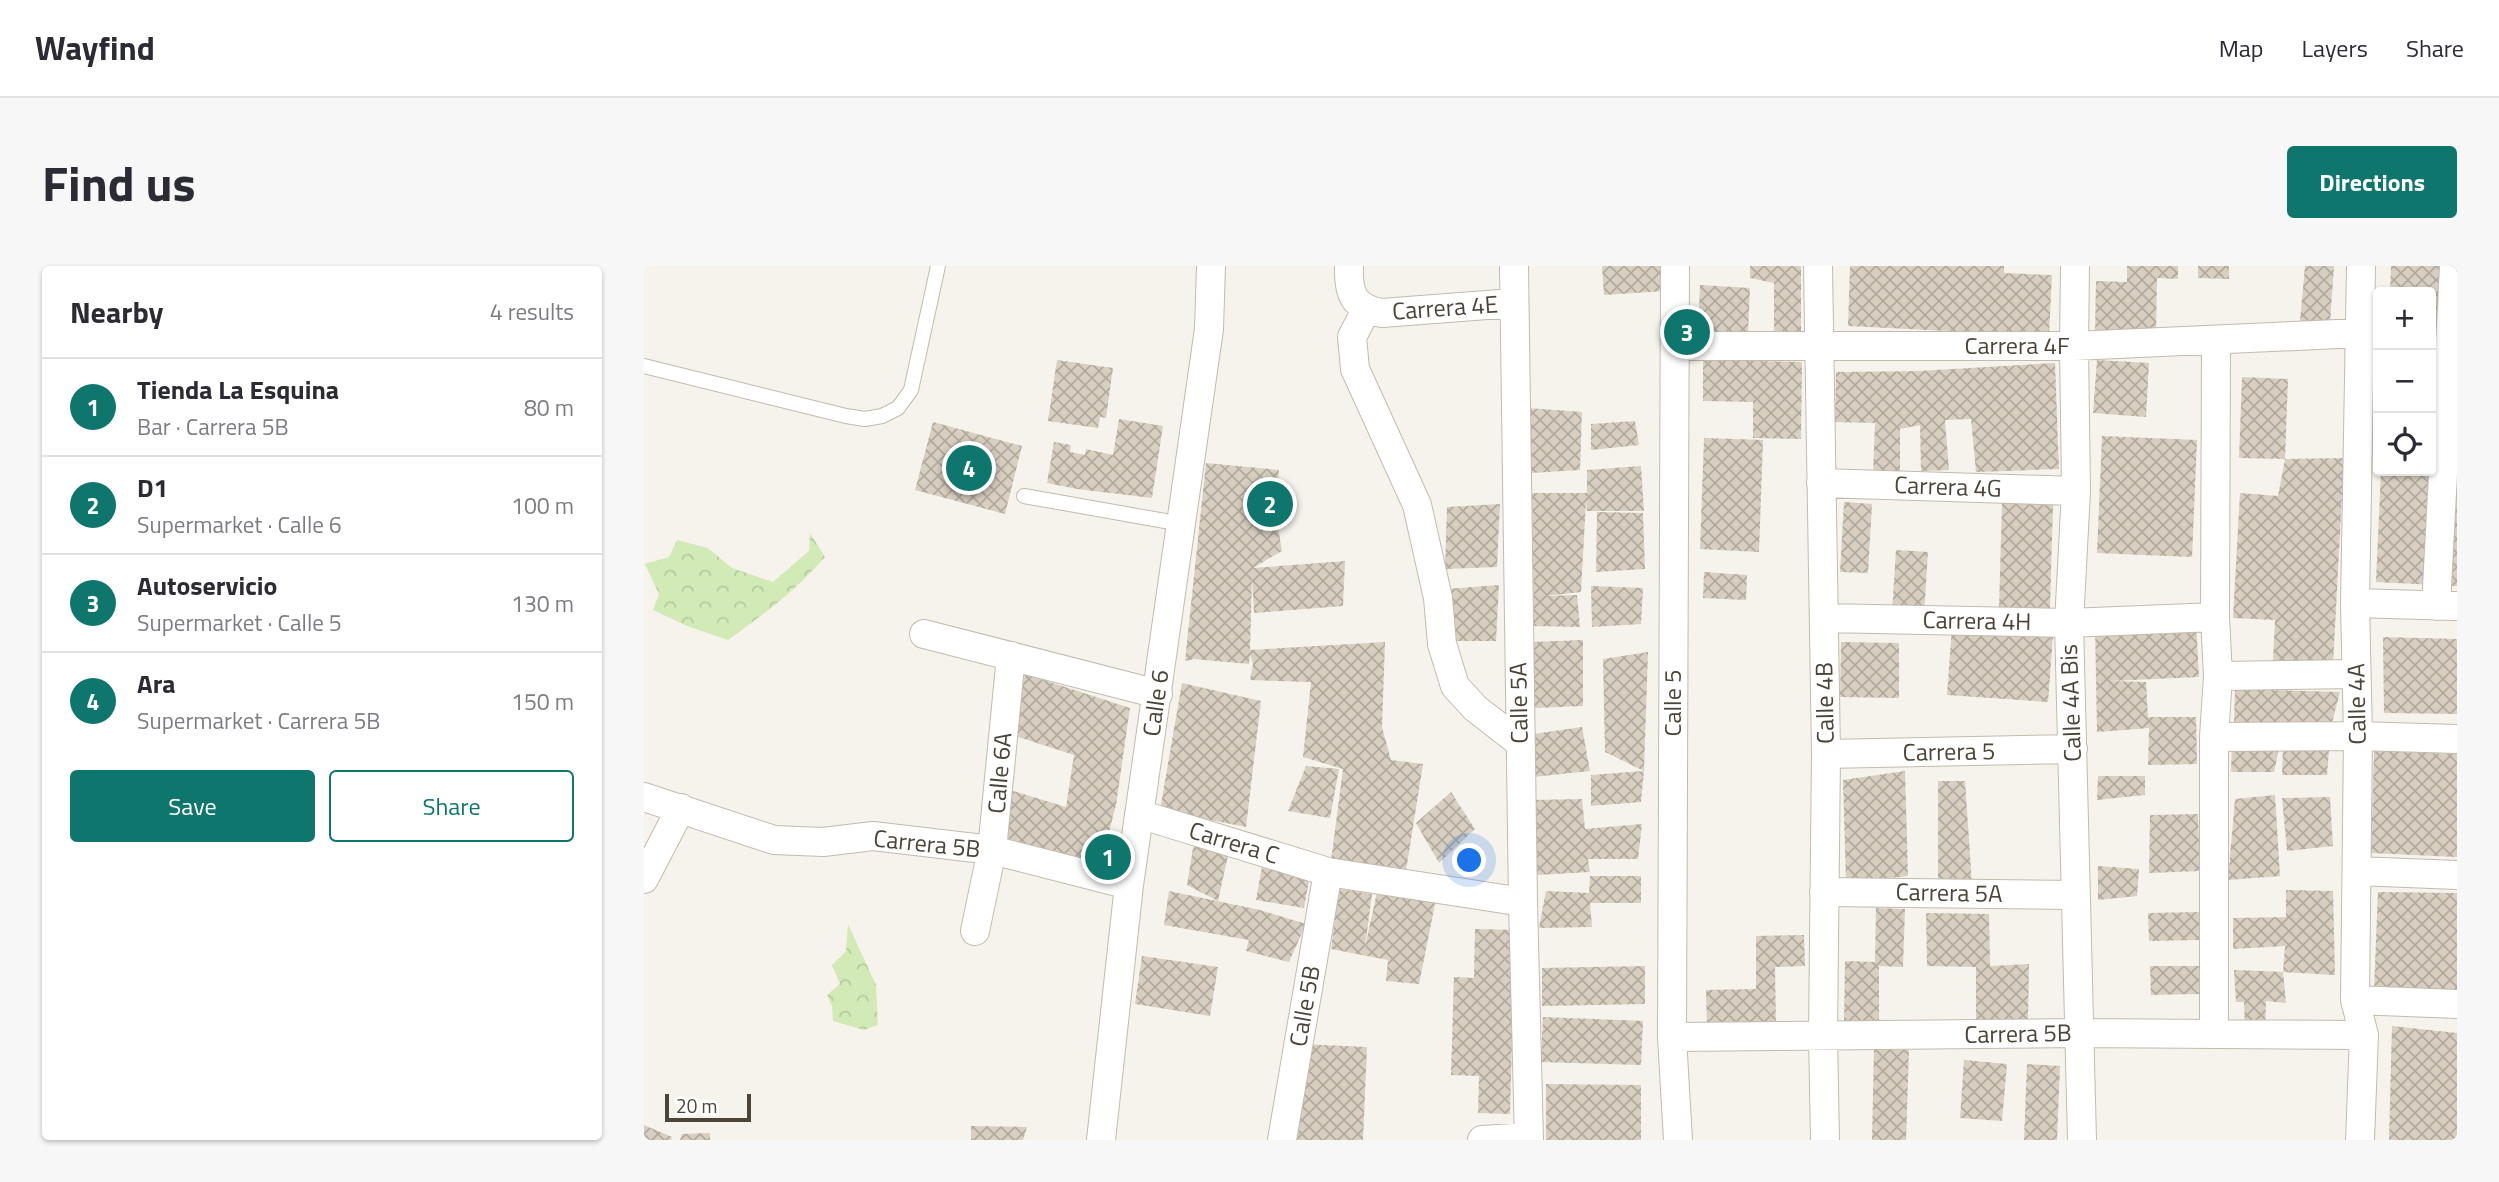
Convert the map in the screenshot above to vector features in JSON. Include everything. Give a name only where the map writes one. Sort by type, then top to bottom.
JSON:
[{"type":"street","name":"Calle 6","points":[[1101,1140],[1129,885],[1209,329],[1211,266]]},
{"type":"street","name":"Calle 5A","points":[[1514,266],[1520,743],[1529,1138]]},
{"type":"street","name":"Calle 5","points":[[1675,266],[1672,1037],[1678,1140]]},
{"type":"street","name":"Calle 4B","points":[[1818,266],[1824,618],[1825,1140]]},
{"type":"street","name":"Calle 4A Bis","points":[[2075,266],[2076,491],[2069,623],[2082,1140]]},
{"type":"street","name":"Calle 4A","points":[[2360,1140],[2364,1035],[2355,1000],[2358,736],[2355,603],[2361,266]]},
{"type":"street","points":[[2355,603],[2446,606],[2454,266]]},
{"type":"street","name":"Carrera 4E","points":[[1348,276],[1355,299],[1366,310],[1382,313],[1513,303]]},
{"type":"street","points":[[1366,310],[1352,337],[1355,369],[1417,505],[1438,598],[1442,644],[1455,686],[1475,708],[1520,743]]},
{"type":"street","name":"Carrera 4F","points":[[1675,346],[2074,346],[2360,333]]},
{"type":"street","points":[[2214,1034],[2214,737],[2218,676],[2215,617],[2216,340]]},
{"type":"street","name":"Carrera 4G","points":[[1821,483],[2076,491]]},
{"type":"street","name":"Carrera 4H","points":[[1824,618],[2069,623],[2215,617]]},
{"type":"street","points":[[924,634],[1158,694]]},
{"type":"street","name":"Calle 6A","points":[[975,931],[992,850],[1011,656]]},
{"type":"street","points":[[2218,676],[2357,674]]},
{"type":"street","points":[[2214,737],[2358,736],[2457,739]]},
{"type":"street","name":"Carrera 5","points":[[1825,754],[2073,749]]},
{"type":"street","name":"Carrera 5B","points":[[644,797],[774,840],[823,842],[873,836],[992,850],[1129,885]]},
{"type":"street","points":[[644,879],[681,808]]},
{"type":"street","name":"Carrera C","points":[[1139,814],[1328,872]]},
{"type":"street","points":[[2357,871],[2457,875]]},
{"type":"street","points":[[1328,872],[1523,902]]},
{"type":"street","name":"Calle 5B","points":[[1282,1140],[1328,872]]},
{"type":"street","name":"Carrera 5A","points":[[1824,892],[2074,895]]},
{"type":"street","points":[[2355,1000],[2457,1004]]},
{"type":"street","name":"Carrera 5B","points":[[1672,1037],[2080,1033],[2364,1035]]},
{"type":"street","points":[[1482,1140],[1529,1138]]},
{"type":"lane","points":[[644,366],[846,416],[865,419],[882,416],[898,408],[911,390],[938,266]]},
{"type":"lane","points":[[1024,496],[1182,524]]},
{"type":"green space","points":[[810,533],[825,557],[779,602],[728,640],[687,626],[653,610],[659,594],[645,564],[669,557],[677,540],[708,548],[732,568],[773,582],[809,551]]},
{"type":"green space","points":[[848,924],[876,985],[878,1025],[864,1030],[833,1021],[832,1006],[827,995],[840,984],[832,965],[846,951]]},
{"type":"building","points":[[1602,266],[1663,266],[1665,291],[1604,295]]},
{"type":"building","points":[[1750,266],[1801,266],[1801,335],[1774,335],[1774,283],[1750,278]]},
{"type":"building","points":[[1850,266],[2004,266],[2004,273],[2052,275],[2049,336],[1848,326]]},
{"type":"building","points":[[2127,266],[2178,266],[2178,279],[2157,278],[2156,333],[2095,332],[2096,281],[2127,282]]},
{"type":"building","points":[[2198,266],[2229,266],[2229,279],[2198,278]]},
{"type":"building","points":[[2305,266],[2334,266],[2330,323],[2300,321]]},
{"type":"building","points":[[2391,266],[2457,266],[2457,586],[2376,582],[2381,476],[2436,476],[2436,287],[2390,287]]},
{"type":"building","points":[[1700,285],[1750,288],[1748,333],[1698,331]]},
{"type":"building","points":[[1057,360],[1113,368],[1106,418],[1100,417],[1098,428],[1048,421]]},
{"type":"building","points":[[1703,360],[1802,362],[1801,439],[1753,438],[1753,402],[1703,401]]},
{"type":"building","points":[[2097,360],[2149,363],[2146,417],[2093,413]]},
{"type":"building","points":[[2055,363],[2059,469],[1976,472],[1971,419],[1945,420],[1949,470],[1921,471],[1920,425],[1900,429],[1900,475],[1873,474],[1875,423],[1835,422],[1836,372],[1919,371]]},
{"type":"building","points":[[2242,377],[2288,379],[2285,459],[2239,458]]},
{"type":"building","points":[[1528,408],[1582,412],[1580,470],[1531,473]]},
{"type":"building","points":[[1119,419],[1163,426],[1152,498],[1047,483],[1054,442],[1071,445],[1070,452],[1085,455],[1086,449],[1113,455]]},
{"type":"building","points":[[1635,421],[1639,445],[1591,450],[1591,424]]},
{"type":"building","points":[[933,422],[1022,446],[1005,514],[915,490]]},
{"type":"building","points":[[2102,436],[2197,440],[2192,557],[2097,553]]},
{"type":"building","points":[[1704,438],[1763,440],[1759,552],[1700,549]]},
{"type":"building","points":[[2344,458],[2333,665],[2273,661],[2275,620],[2233,618],[2240,493],[2278,496],[2285,459]]},
{"type":"building","points":[[1206,463],[1279,470],[1275,510],[1282,551],[1253,568],[1345,561],[1343,606],[1254,613],[1252,577],[1250,650],[1385,642],[1382,727],[1391,760],[1423,764],[1405,877],[1331,861],[1343,769],[1303,757],[1311,682],[1250,680],[1253,664],[1250,654],[1249,664],[1194,659],[1185,661]]},
{"type":"building","points":[[1641,466],[1644,511],[1587,511],[1586,500],[1581,592],[1545,596],[1577,595],[1580,627],[1534,626],[1532,493],[1587,493],[1587,470]]},
{"type":"building","points":[[1844,502],[1872,504],[1868,573],[1840,572]]},
{"type":"building","points":[[2002,503],[2053,505],[2050,610],[1999,609]]},
{"type":"building","points":[[1500,504],[1497,567],[1445,569],[1447,507]]},
{"type":"building","points":[[1597,512],[1643,513],[1645,569],[1596,572]]},
{"type":"building","points":[[1896,550],[1928,552],[1924,615],[1892,613]]},
{"type":"building","points":[[1704,572],[1747,575],[1746,600],[1703,598]]},
{"type":"building","points":[[1499,585],[1496,641],[1445,641],[1446,589]]},
{"type":"building","points":[[1591,586],[1643,588],[1641,624],[1592,627]]},
{"type":"building","points":[[2196,620],[2199,677],[2110,681],[2146,682],[2148,717],[2196,717],[2197,764],[2148,765],[2149,728],[2097,732],[2095,625]]},
{"type":"building","points":[[1952,628],[2053,636],[2048,702],[1947,695]]},
{"type":"building","points":[[2383,637],[2457,639],[2457,714],[2384,713]]},
{"type":"building","points":[[1583,640],[1583,706],[1535,708],[1532,642]]},
{"type":"building","points":[[1841,642],[1899,643],[1899,698],[1840,697]]},
{"type":"building","points":[[1648,652],[1644,771],[1605,752],[1603,659]]},
{"type":"building","points":[[1025,674],[1130,708],[1116,805],[1100,866],[1002,841],[1010,790],[1066,807],[1074,755],[1012,735]]},
{"type":"building","points":[[1182,683],[1261,701],[1246,827],[1160,810]]},
{"type":"building","points":[[2235,689],[2340,692],[2331,727],[2234,724]]},
{"type":"building","points":[[1582,727],[1590,771],[1533,777],[1533,734]]},
{"type":"building","points":[[2280,744],[2274,772],[2231,772],[2232,745]]},
{"type":"building","points":[[2283,748],[2329,750],[2327,775],[2282,775]]},
{"type":"building","points":[[2374,751],[2457,754],[2457,857],[2371,853]]},
{"type":"building","points":[[1306,766],[1339,769],[1330,818],[1288,811]]},
{"type":"building","points":[[1644,771],[1641,802],[1591,806],[1591,775]]},
{"type":"building","points":[[1905,771],[1908,876],[1846,883],[1843,780]]},
{"type":"building","points":[[2098,776],[2145,776],[2145,795],[2097,800]]},
{"type":"building","points":[[1938,781],[1965,781],[1972,884],[1938,887]]},
{"type":"building","points":[[1451,792],[1475,829],[1439,863],[1416,823]]},
{"type":"building","points":[[2275,795],[2280,876],[2228,880],[2235,799]]},
{"type":"building","points":[[2330,797],[2333,846],[2287,851],[2282,798]]},
{"type":"building","points":[[1582,799],[1585,829],[1642,824],[1638,859],[1588,859],[1590,872],[1537,875],[1532,800]]},
{"type":"building","points":[[2198,814],[2200,871],[2149,873],[2150,815]]},
{"type":"building","points":[[1194,842],[1229,851],[1218,901],[1187,885]]},
{"type":"building","points":[[1263,861],[1311,869],[1304,908],[1256,900]]},
{"type":"building","points":[[2098,866],[2139,869],[2137,896],[2098,900]]},
{"type":"building","points":[[1590,876],[1641,876],[1641,903],[1590,903],[1592,927],[1539,928],[1546,891],[1589,893]]},
{"type":"building","points":[[1339,889],[1372,894],[1365,947],[1377,892],[1436,899],[1419,984],[1386,981],[1388,960],[1331,949]]},
{"type":"building","points":[[2286,890],[2333,891],[2335,975],[2283,972],[2285,946],[2233,949],[2233,918],[2286,917]]},
{"type":"building","points":[[1169,891],[1260,910],[1306,924],[1289,962],[1246,951],[1249,940],[1164,925]]},
{"type":"building","points":[[2378,892],[2457,893],[2457,994],[2374,990]]},
{"type":"building","points":[[1876,908],[1905,909],[1903,967],[1879,966],[1879,1024],[1844,1023],[1845,961],[1875,962]]},
{"type":"building","points":[[2199,912],[2199,940],[2149,941],[2148,913]]},
{"type":"building","points":[[1926,913],[1989,914],[1990,966],[2029,964],[2028,1022],[1976,1022],[1976,967],[1927,966]]},
{"type":"building","points":[[1475,929],[1515,930],[1510,1114],[1478,1113],[1479,1076],[1451,1075],[1454,977],[1474,978]]},
{"type":"building","points":[[1804,935],[1805,966],[1775,967],[1776,1026],[1707,1027],[1706,990],[1756,989],[1756,936]]},
{"type":"building","points":[[1142,956],[1218,967],[1210,1016],[1135,1004]]},
{"type":"building","points":[[1645,966],[1645,1004],[1542,1006],[1542,968]]},
{"type":"building","points":[[2150,966],[2201,966],[2201,994],[2151,995]]},
{"type":"building","points":[[2234,970],[2283,972],[2286,1003],[2266,1001],[2265,1032],[2245,1028],[2244,1002],[2236,1002]]},
{"type":"building","points":[[1543,1017],[1643,1021],[1641,1065],[1541,1062]]},
{"type":"building","points":[[2392,1026],[2457,1033],[2457,1140],[2389,1140]]},
{"type":"building","points":[[1301,1044],[1367,1047],[1363,1140],[1296,1140]]},
{"type":"building","points":[[1874,1049],[1909,1050],[1906,1140],[1872,1140]]},
{"type":"building","points":[[1964,1060],[2007,1064],[2002,1121],[1960,1118]]},
{"type":"building","points":[[2027,1064],[2060,1066],[2057,1140],[2024,1140]]},
{"type":"building","points":[[1546,1084],[1641,1085],[1641,1140],[1546,1140]]},
{"type":"building","points":[[644,1125],[672,1137],[671,1140],[644,1140]]},
{"type":"building","points":[[971,1126],[1027,1127],[1023,1140],[971,1140]]},
{"type":"building","points":[[710,1133],[710,1140],[680,1140],[682,1134]]},
{"type":"place","name":"Autoservicio","points":[[1687,332]]},
{"type":"place","name":"Ara","points":[[969,468]]},
{"type":"place","name":"D1","points":[[1270,504]]},
{"type":"place","name":"Tienda La Esquina","points":[[1108,857]]}]
